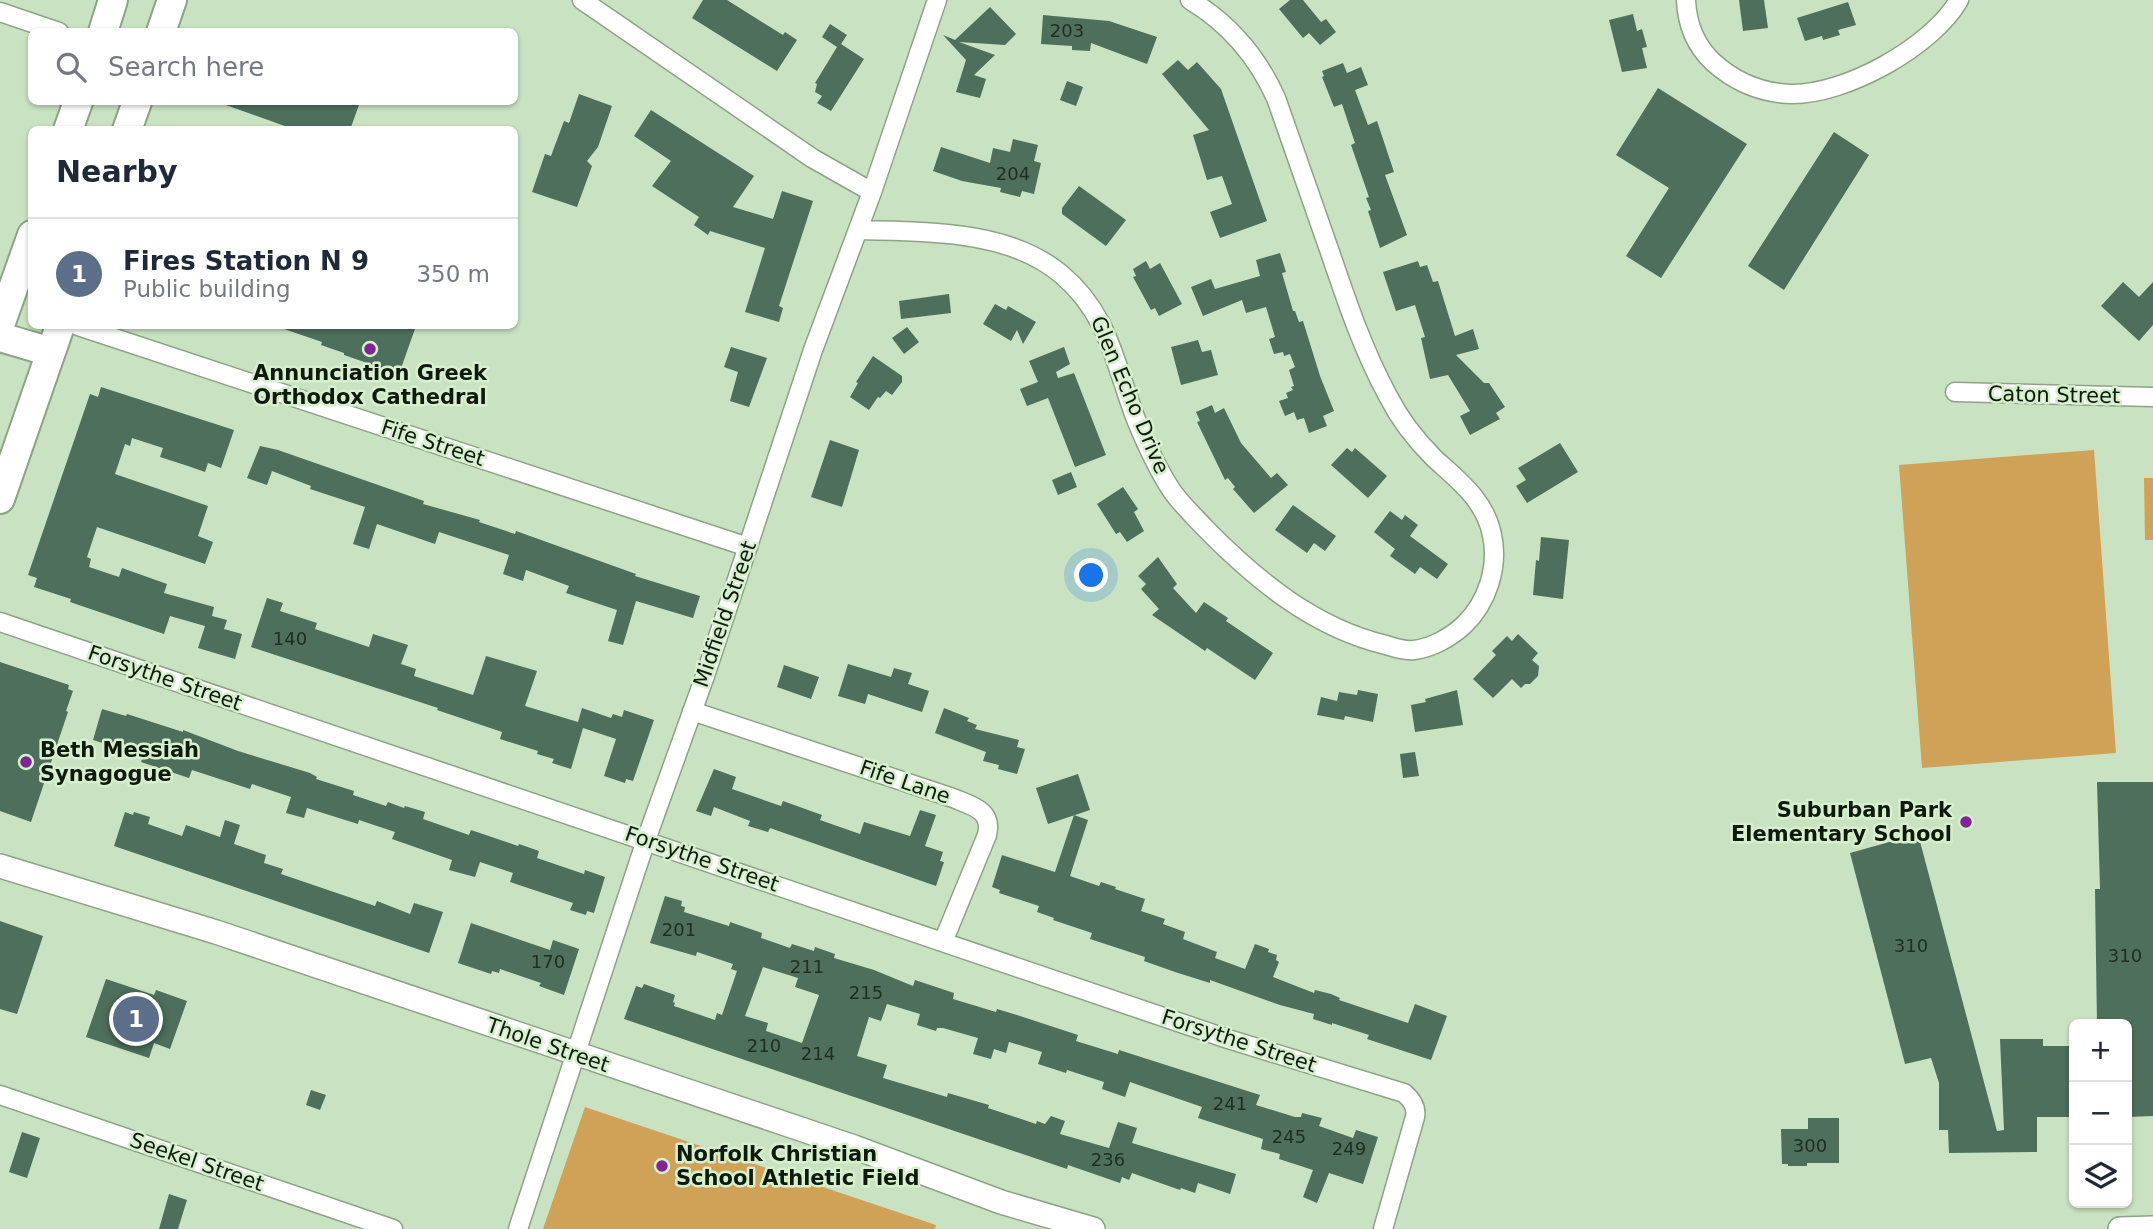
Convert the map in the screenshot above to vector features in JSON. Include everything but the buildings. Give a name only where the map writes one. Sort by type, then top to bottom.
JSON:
[{"type":"main road","points":[[104,28],[113,0]]},
{"type":"main road","points":[[162,28],[172,0]]},
{"type":"main road","points":[[69,126],[77,105]]},
{"type":"main road","points":[[128,126],[136,105]]},
{"type":"main road","points":[[0,325],[28,246]]},
{"type":"main road","points":[[0,499],[59,329]]},
{"type":"main road","points":[[0,337],[51,352]]},
{"type":"street","points":[[582,0],[812,158],[872,192]]},
{"type":"street","name":"Midfield Street","points":[[518,1229],[646,840],[748,547],[813,349],[872,192],[937,0]]},
{"type":"street","name":"Glen Echo Drive","points":[[858,230],[986,239],[1013,246],[1058,271],[1079,290],[1099,317],[1124,380],[1136,420],[1153,458],[1174,493],[1197,519],[1265,582],[1312,616],[1371,642],[1410,651],[1438,643],[1460,629],[1472,617],[1491,580],[1493,538],[1488,521],[1477,499],[1432,456],[1408,428],[1388,396],[1356,328],[1276,98],[1264,71],[1247,47],[1224,24],[1190,0]]},
{"type":"street","points":[[1686,0],[1690,26],[1696,41],[1725,73],[1745,84],[1767,91],[1799,94],[1821,90],[1887,64],[1939,26],[1950,16],[1959,0]]},
{"type":"street","points":[[0,12],[47,28]]},
{"type":"street","name":"Fife Street","points":[[87,329],[748,547]]},
{"type":"street","name":"Caton Street","points":[[1955,392],[2153,397]]},
{"type":"street","name":"Forsythe Street","points":[[0,622],[1228,1039],[1404,1093],[1412,1100],[1416,1111],[1383,1229]]},
{"type":"street","name":"Fife Lane","points":[[692,711],[953,798],[982,811],[988,819],[986,835],[943,942]]},
{"type":"street","name":"Thole Street","points":[[0,866],[216,932],[854,1147],[1001,1202],[1094,1229]]},
{"type":"street","name":"Seekel Street","points":[[0,1095],[393,1229]]},
{"type":"street","points":[[2120,1229],[2153,1228]]},
{"type":"shaded area","points":[[2094,450],[2116,753],[1922,768],[1899,465]]},
{"type":"shaded area","points":[[2144,478],[2153,478],[2153,540],[2145,540]]},
{"type":"shaded area","name":"Norfolk Christian School Athletic Field","points":[[585,1107],[936,1225],[935,1229],[543,1229]]},
{"type":"place","name":"Annunciation Greek Orthodox Cathedral","points":[[370,349]]},
{"type":"place","name":"Beth Messiah Synagogue","points":[[26,762]]},
{"type":"place","name":"Suburban Park Elementary School","points":[[1966,822]]},
{"type":"place","name":"Fires Station N 9","points":[[136,1019]]},
{"type":"place","name":"Norfolk Christian School Athletic Field","points":[[662,1166]]}]
